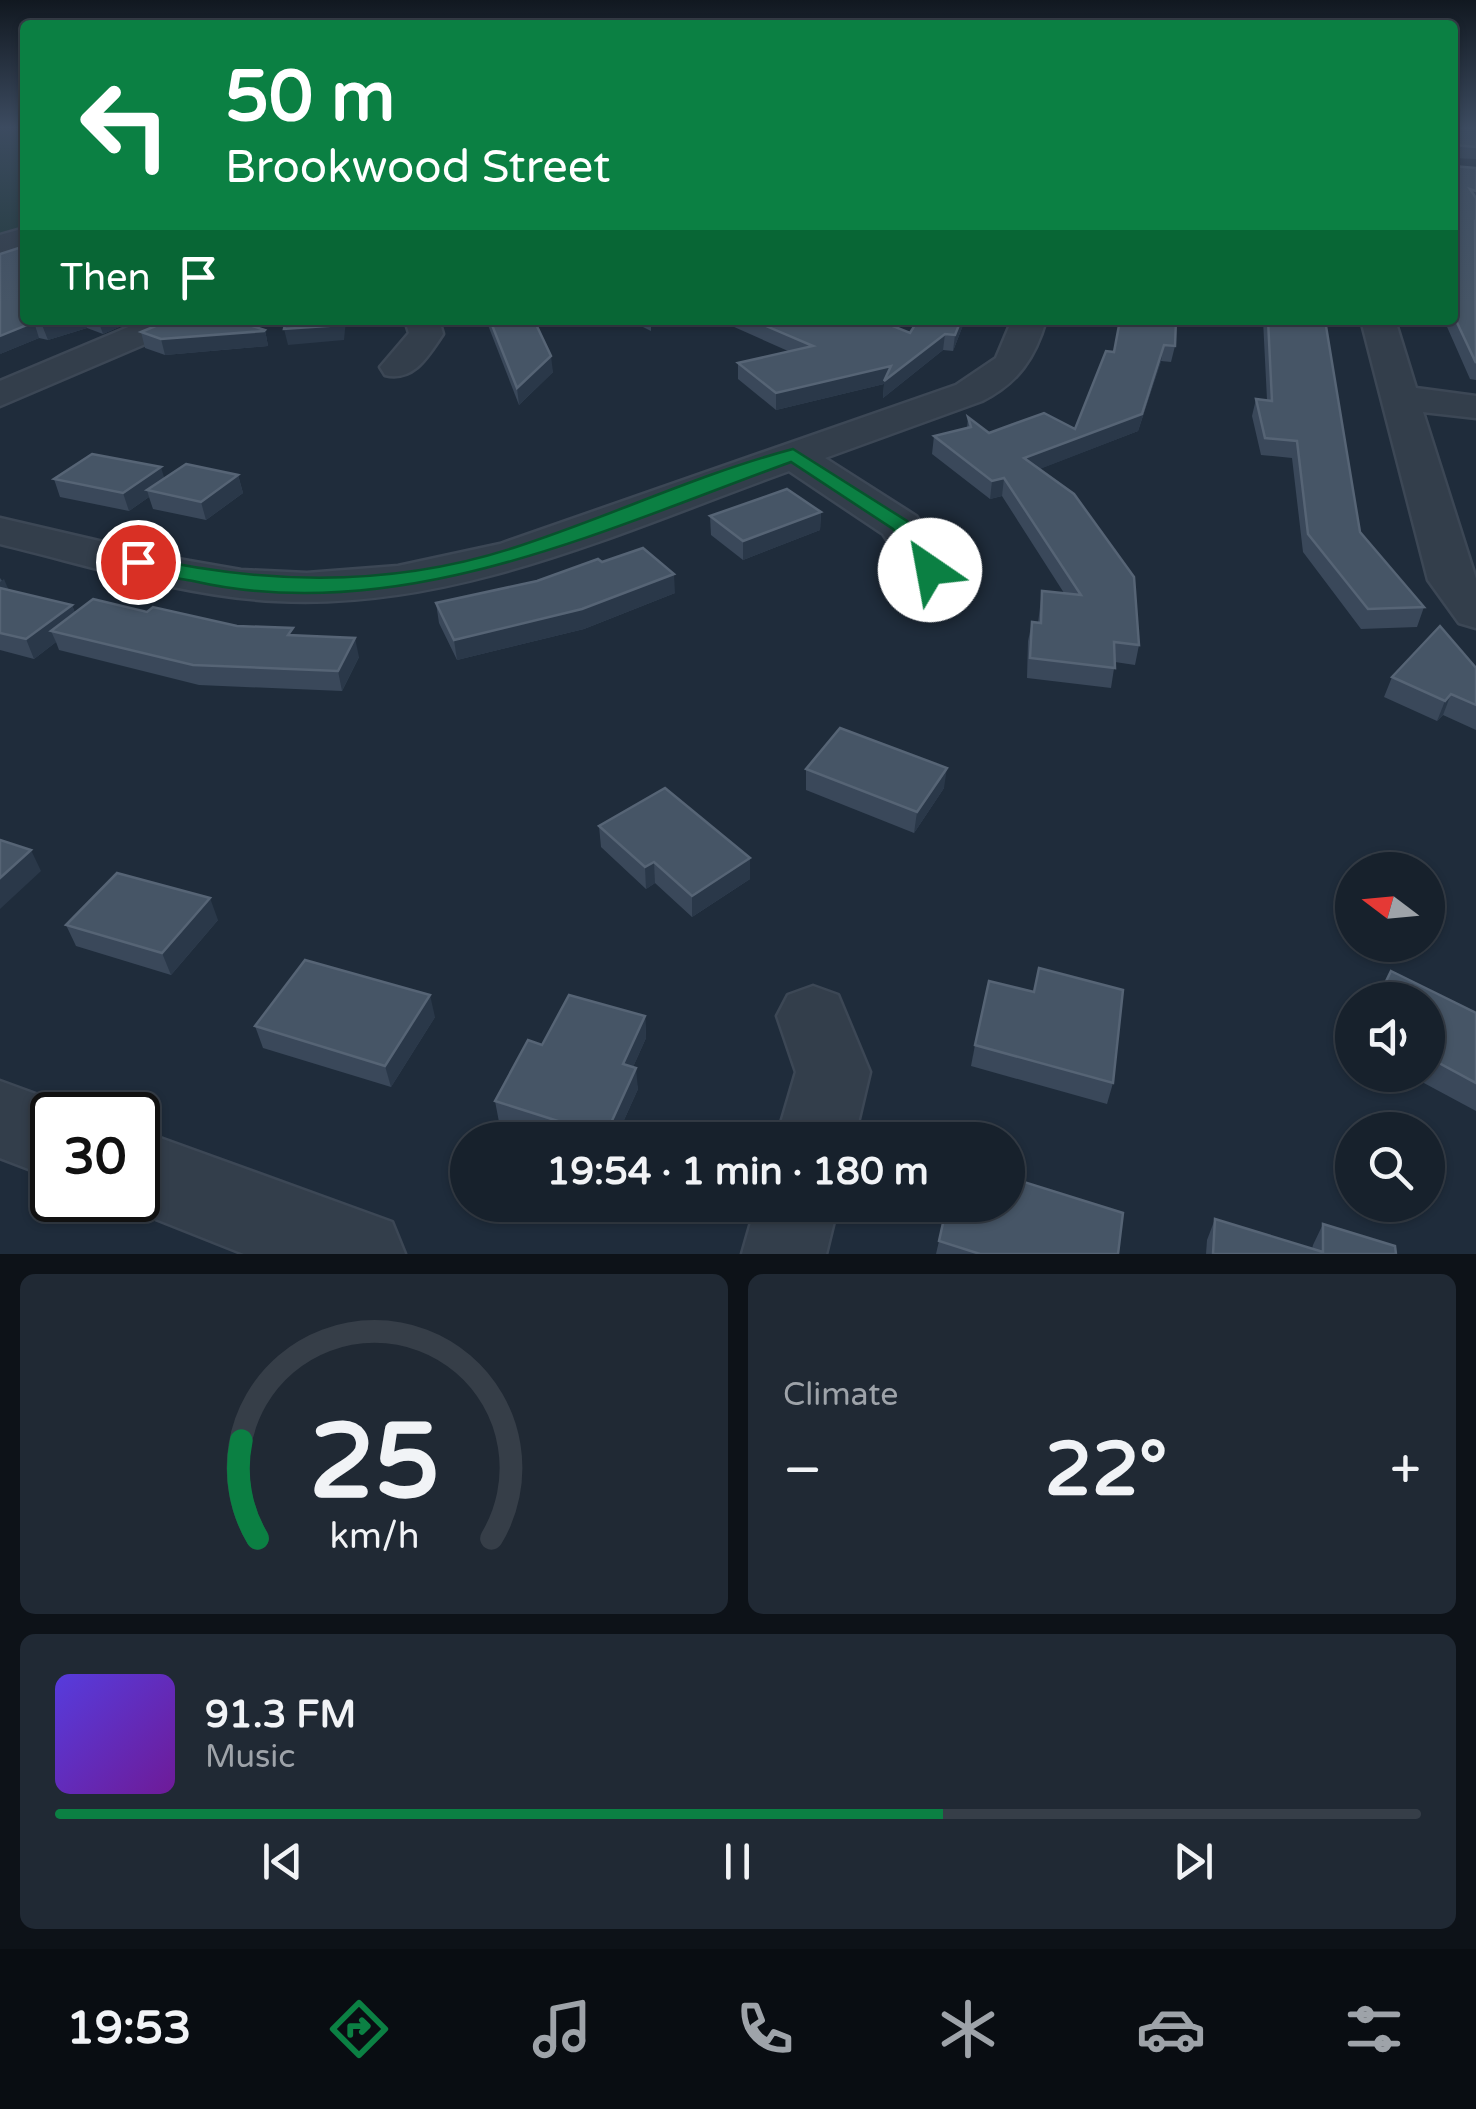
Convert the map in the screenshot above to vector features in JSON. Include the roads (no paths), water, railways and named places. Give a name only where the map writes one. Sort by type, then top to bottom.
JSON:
[{"type":"street","points":[[0,395],[161,325]]},
{"type":"street","points":[[398,366],[426,334],[423,325]]},
{"type":"street","points":[[0,531],[224,581],[277,586],[362,585],[447,572],[516,554],[933,408],[995,382],[1016,362],[1027,325]]},
{"type":"street","points":[[1380,325],[1452,580],[1476,613]]},
{"type":"street","points":[[1402,398],[1476,407]]},
{"type":"street","points":[[793,455],[900,525],[930,570]]},
{"type":"street","points":[[813,1016],[833,1072],[820,1122]]},
{"type":"street","points":[[0,1119],[30,1131]]},
{"type":"street","points":[[160,1179],[359,1254]]},
{"type":"street","points":[[784,1254],[793,1222]]}]
